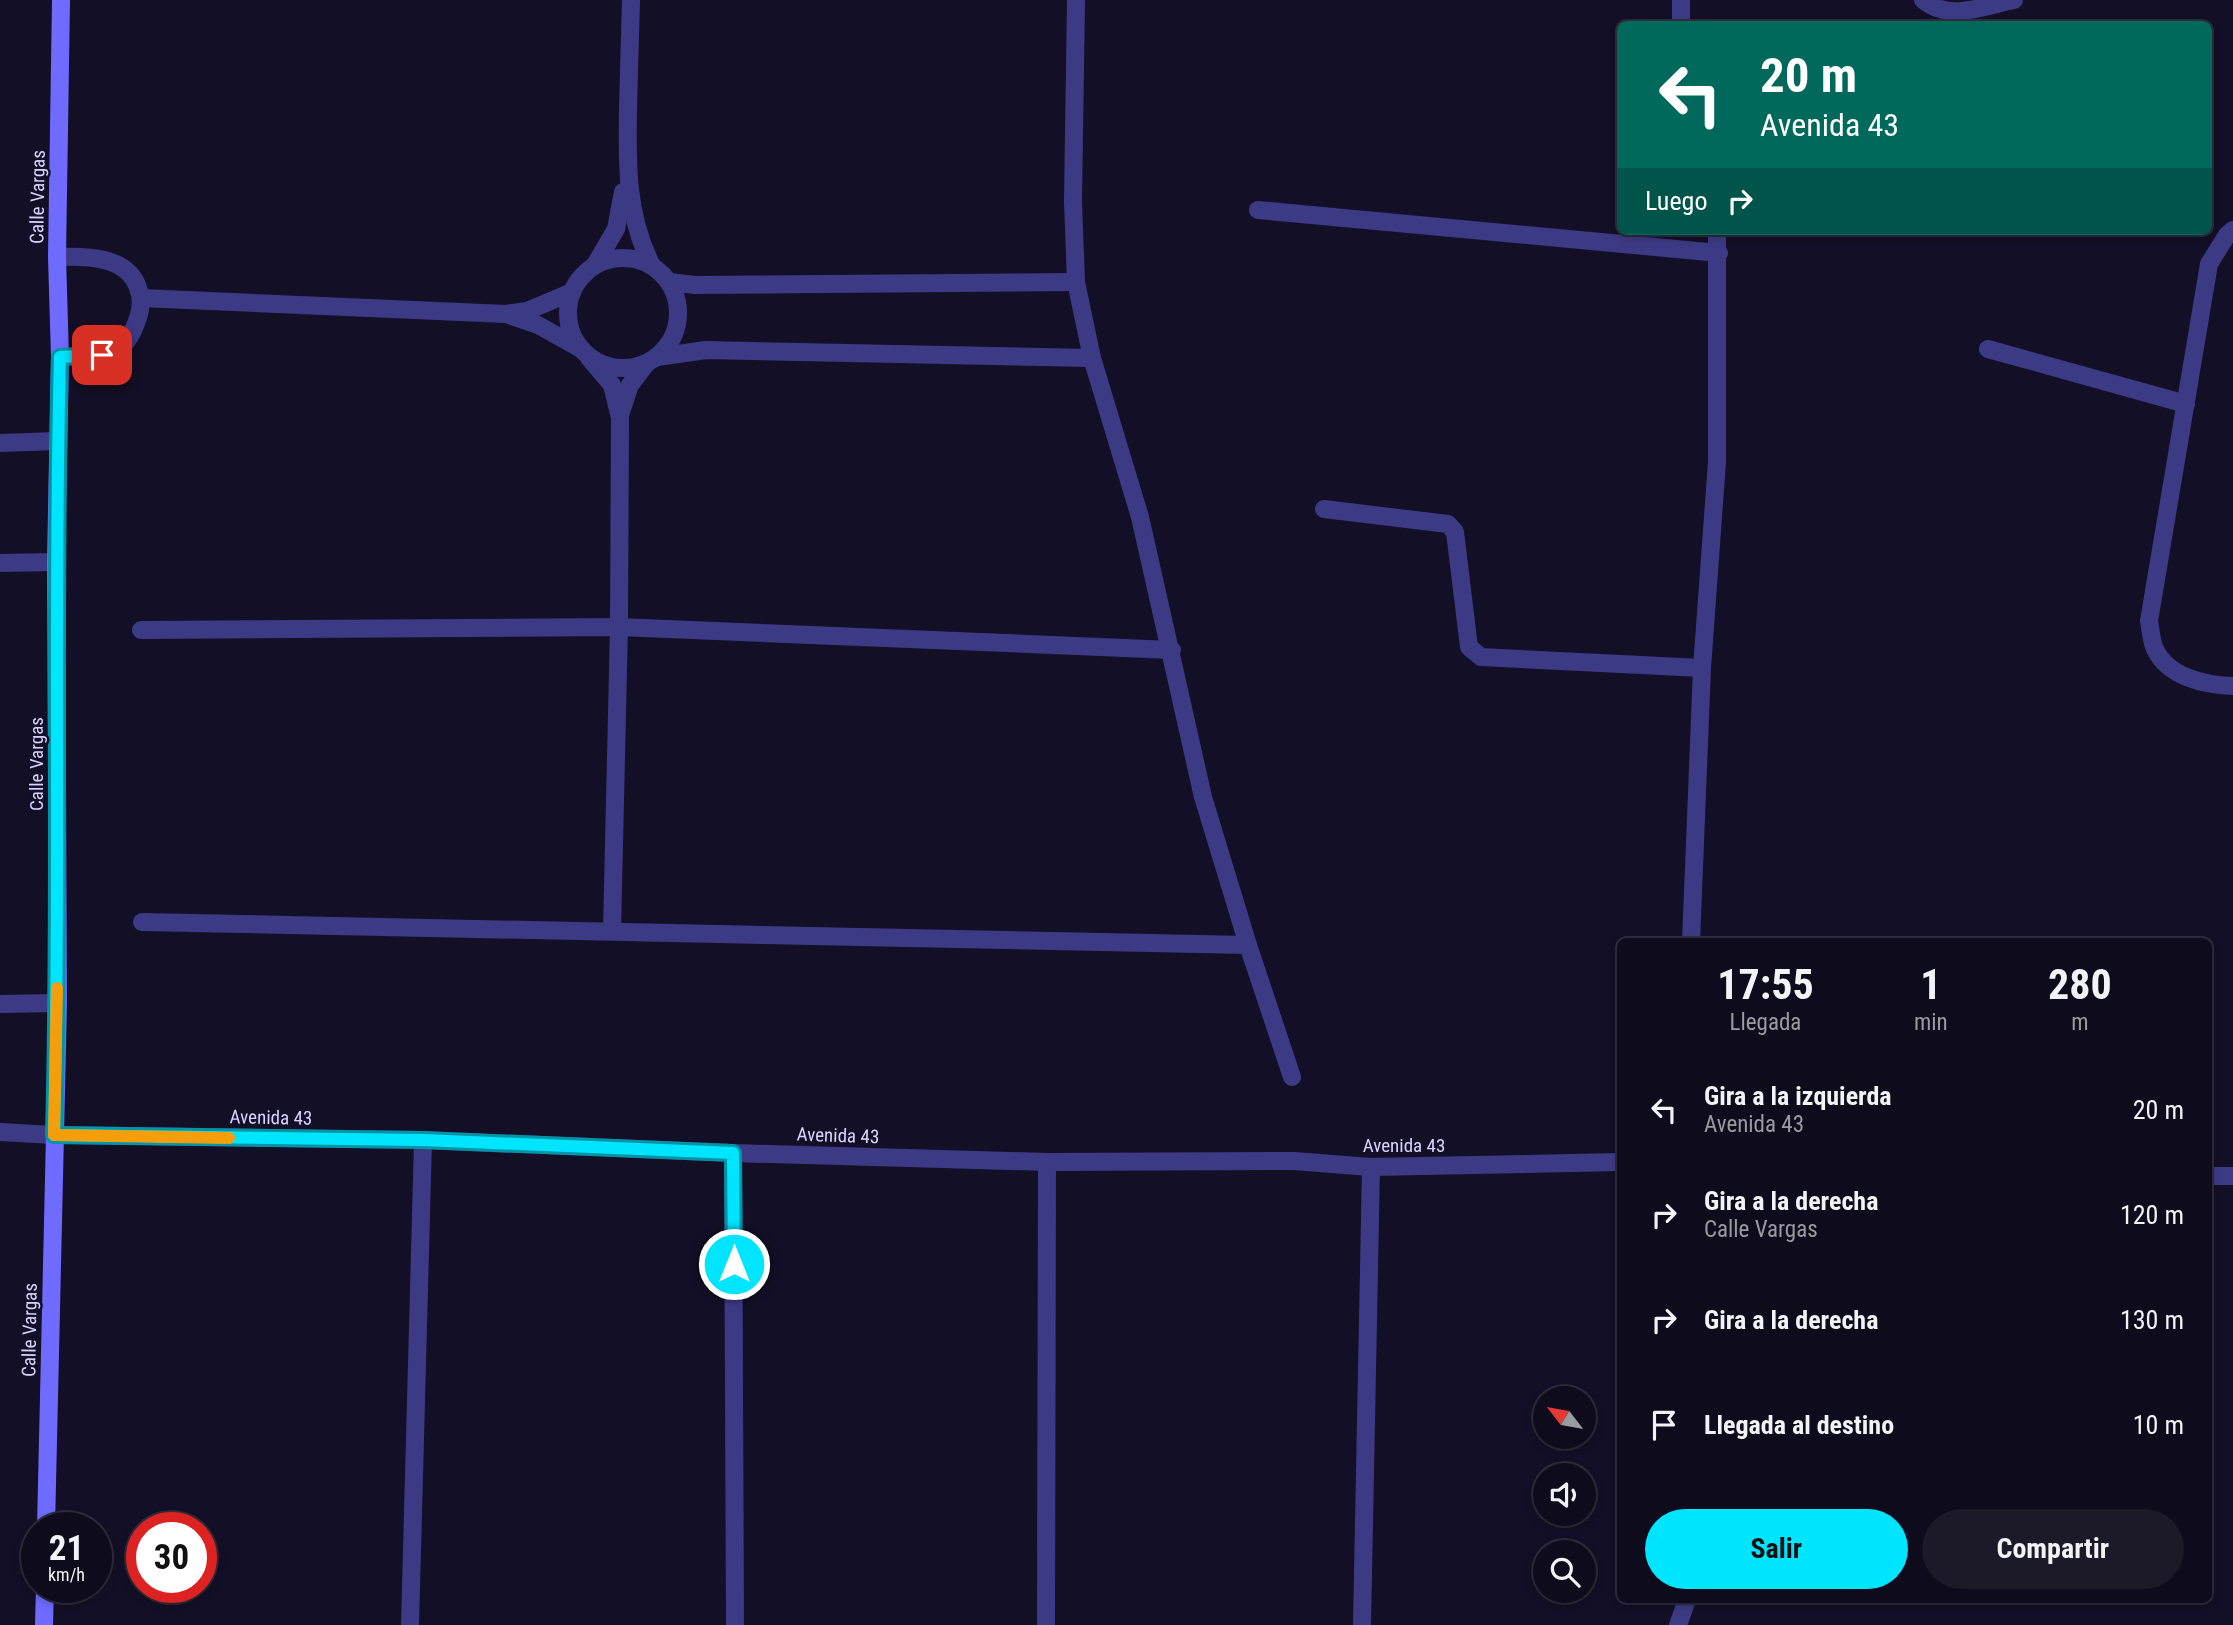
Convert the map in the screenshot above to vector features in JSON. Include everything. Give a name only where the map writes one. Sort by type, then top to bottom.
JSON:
[{"type":"street","name":"Calle Vargas","points":[[46,1512],[58,1003],[56,562],[60,357],[57,257],[61,0]]},
{"type":"street","points":[[631,0],[627,161],[631,208],[640,242],[652,266]]},
{"type":"street","points":[[1076,0],[1073,201],[1076,282],[1092,358],[1140,517],[1203,797],[1292,1077]]},
{"type":"street","points":[[1681,0],[1681,21]]},
{"type":"street","points":[[1923,0],[1934,9],[1951,13],[2014,0]]},
{"type":"street","points":[[612,931],[619,627],[620,418],[612,385],[585,353],[570,328],[568,304],[578,281],[595,265],[611,240],[619,220],[627,161]]},
{"type":"street","points":[[1258,210],[1719,253]]},
{"type":"street","points":[[2233,230],[2227,234],[2209,264],[2150,621],[2153,646],[2163,662],[2184,676],[2219,686],[2233,686]]},
{"type":"street","points":[[1691,938],[1702,668],[1717,462],[1717,235]]},
{"type":"street","points":[[57,257],[102,259],[123,267],[136,278],[141,298],[139,314],[130,338],[118,349],[102,355],[60,357]]},
{"type":"street","points":[[595,265],[617,257],[641,260],[669,282],[678,304],[677,328],[666,349],[652,360],[630,385],[620,418]]},
{"type":"street","points":[[669,282],[695,285],[1076,282]]},
{"type":"street","points":[[141,298],[506,314],[527,310],[572,292]]},
{"type":"street","points":[[506,314],[538,326],[611,368],[623,369],[652,360],[706,350],[1092,358]]},
{"type":"street","points":[[1988,349],[2186,404]]},
{"type":"street","points":[[0,443],[57,441]]},
{"type":"street","points":[[1324,509],[1448,524],[1455,532],[1469,648],[1481,657],[1702,668]]},
{"type":"street","points":[[0,563],[56,562]]},
{"type":"street","points":[[141,630],[619,627],[1172,650]]},
{"type":"street","points":[[142,922],[1248,944]]},
{"type":"street","points":[[0,1004],[58,1003]]},
{"type":"street","name":"Avenida 43","points":[[0,1132],[423,1140],[1047,1162],[1294,1161],[1371,1167],[1617,1162]]},
{"type":"street","points":[[410,1625],[423,1140]]},
{"type":"street","points":[[733,1153],[735,1625]]},
{"type":"street","points":[[1046,1625],[1047,1162]]},
{"type":"street","points":[[1362,1625],[1371,1167]]},
{"type":"street","points":[[2212,1176],[2233,1176]]},
{"type":"street","points":[[44,1625],[45,1603]]},
{"type":"street","points":[[1678,1625],[1687,1603]]},
{"type":"slow traffic","points":[[57,988],[54,1135],[229,1138]]},
{"type":"route","points":[[102,355],[60,357],[56,562],[58,1003],[54,1135],[423,1140],[733,1153],[734,1264]]}]
